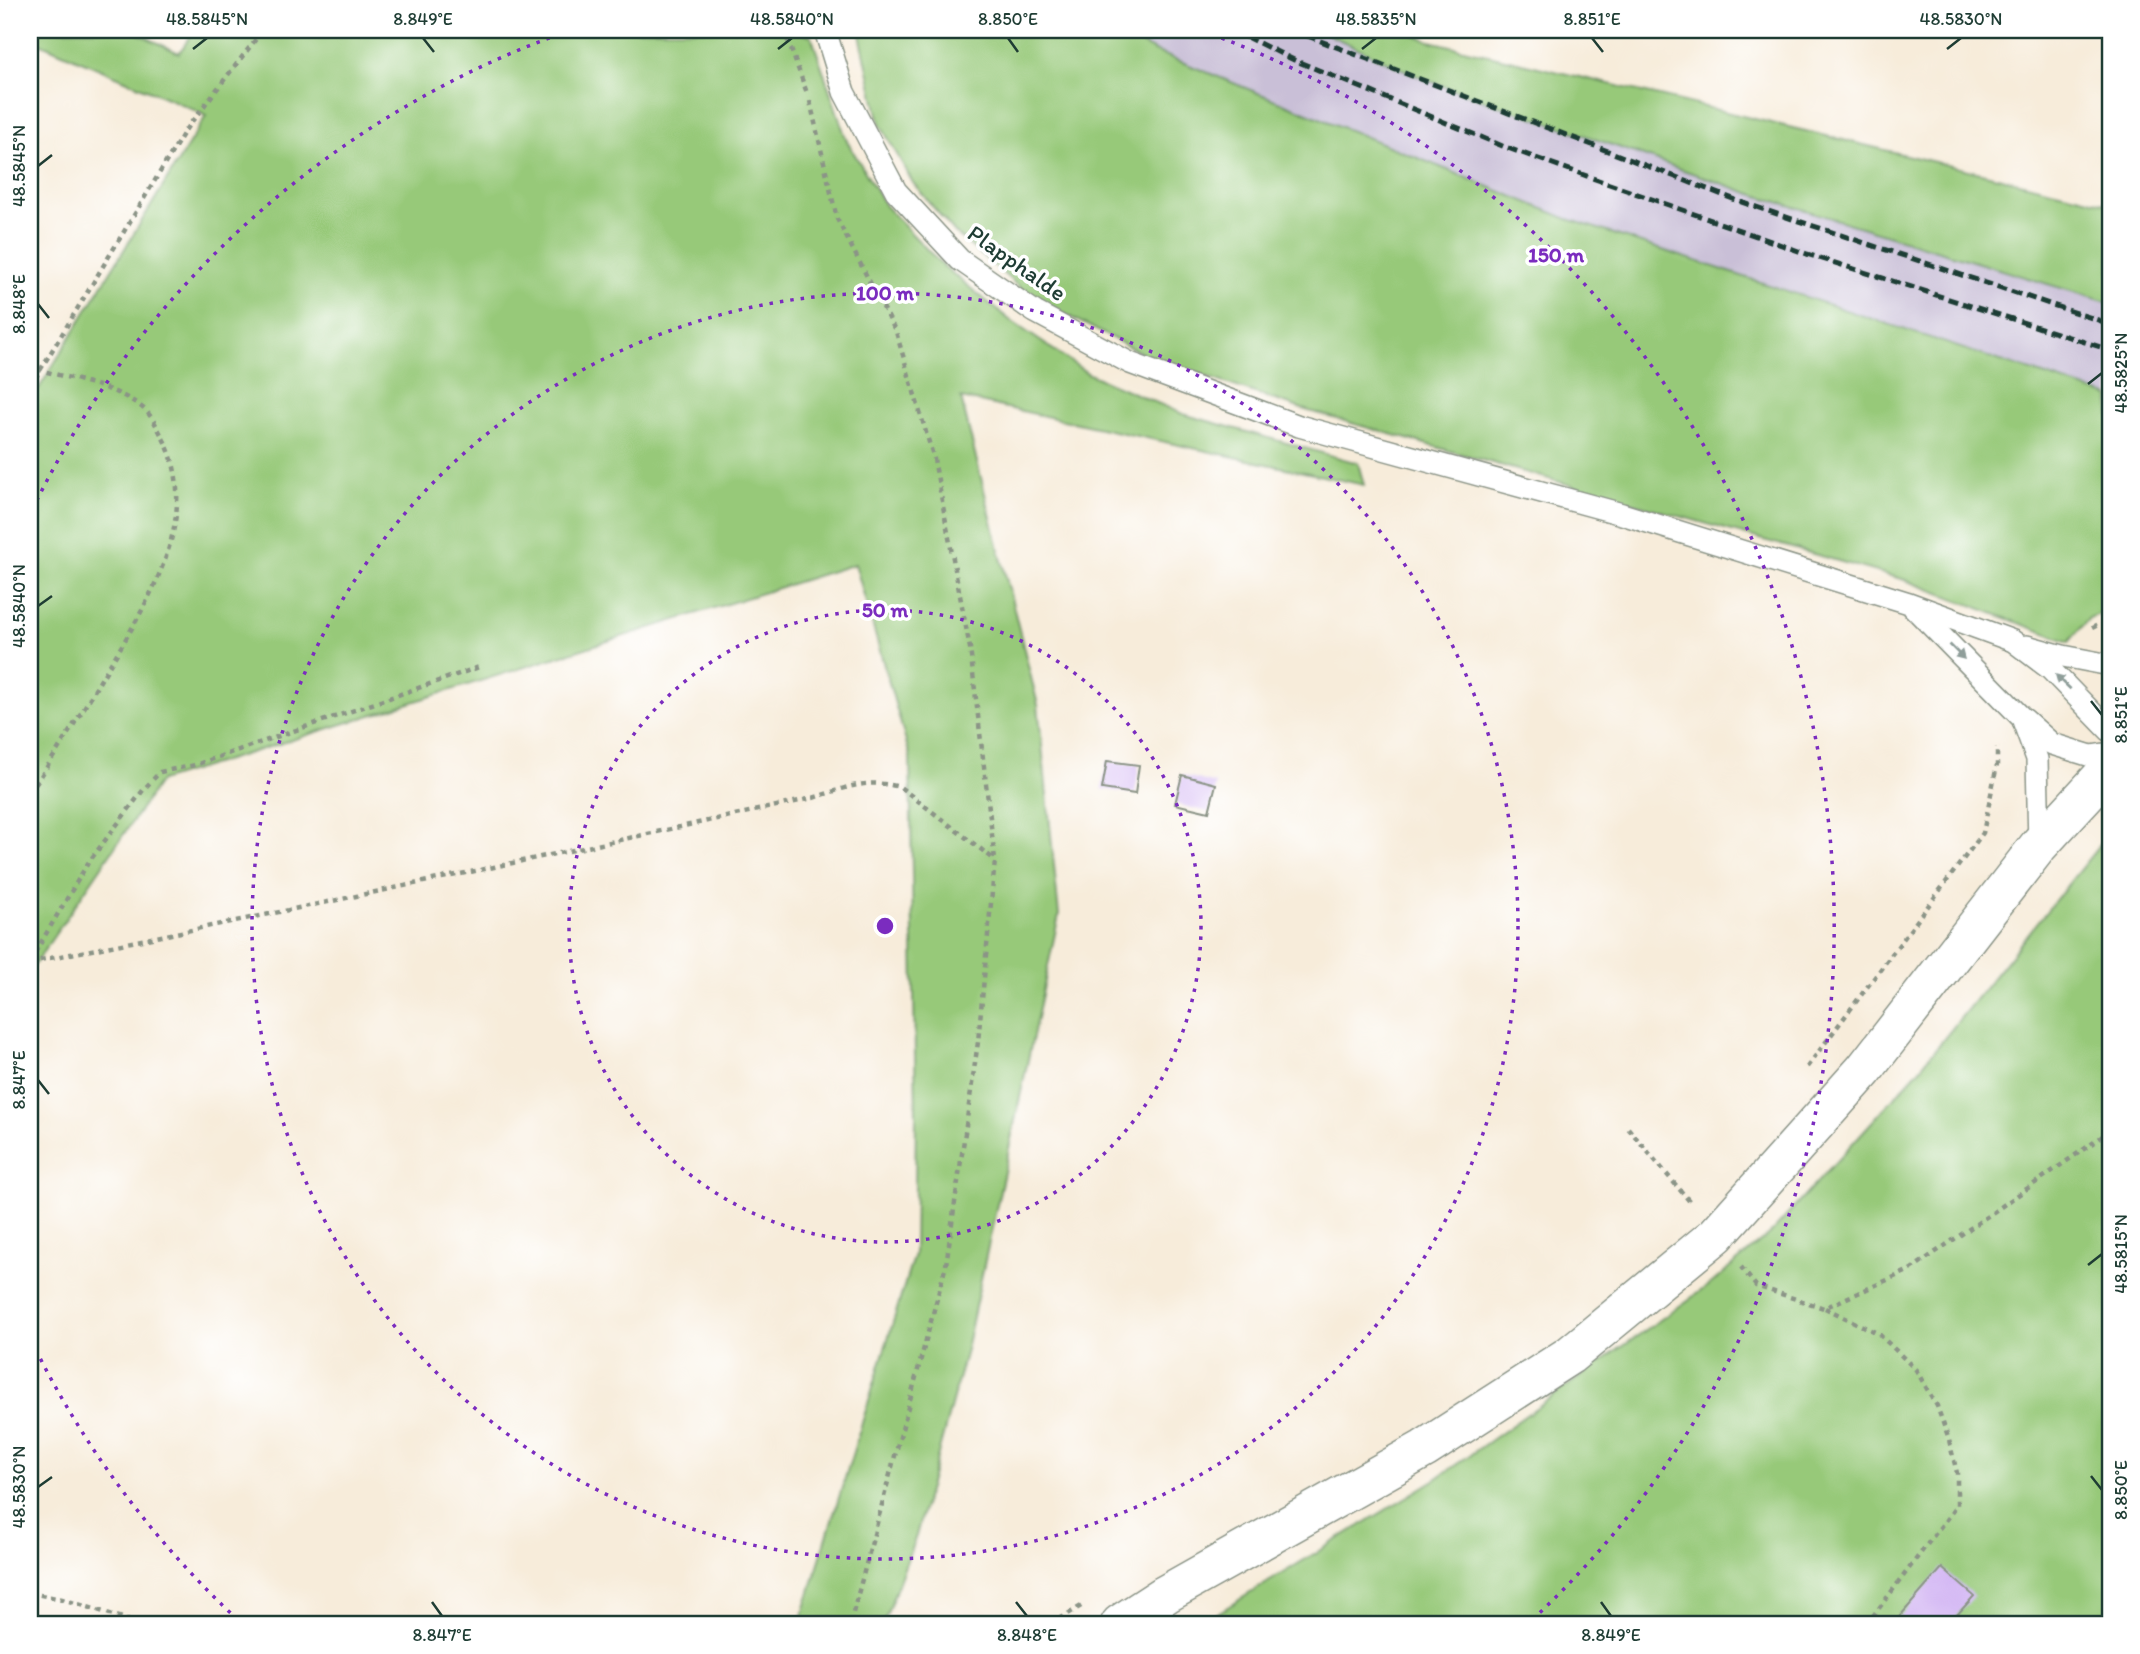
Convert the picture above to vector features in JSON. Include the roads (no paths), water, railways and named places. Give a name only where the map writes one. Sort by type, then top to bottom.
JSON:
[{"type":"street","points":[[1120,1624],[1189,1581],[1424,1449],[1570,1355],[1716,1235],[1864,1070],[2039,845],[2110,768]]},
{"type":"lane","name":"Plapphalde","points":[[825,30],[844,92],[896,191],[960,260],[1035,312],[1130,363],[1299,426],[1622,514],[1909,603],[2013,641]]},
{"type":"lane","points":[[1909,603],[2052,744],[2091,756],[2110,753]]},
{"type":"lane","points":[[2013,641],[2063,656],[2110,665]]},
{"type":"lane","points":[[2013,641],[2050,669],[2110,731]]},
{"type":"lane","points":[[2017,712],[2037,759],[2039,845]]},
{"type":"railway","points":[[1232,30],[1294,60],[1505,147],[1807,254],[2110,350]]},
{"type":"railway","points":[[1292,30],[1741,202],[2110,324]]}]
